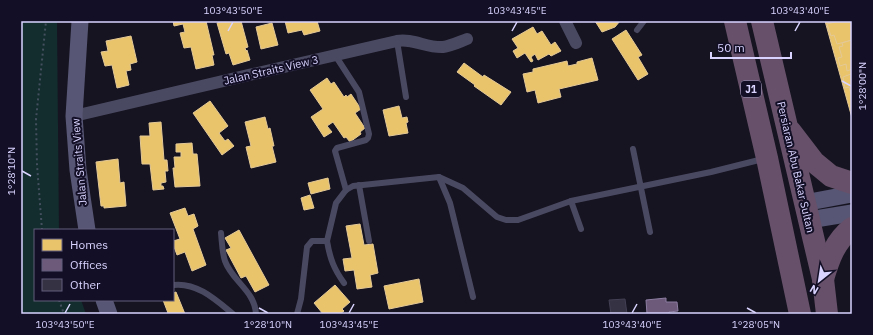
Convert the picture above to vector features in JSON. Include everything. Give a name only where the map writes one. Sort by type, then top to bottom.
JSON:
[{"type":"highway","name":"J1","points":[[735,21],[767,158],[800,314]]},
{"type":"highway","name":"Persiaran Abu Bakar Sultan","points":[[762,21],[804,212],[823,279],[827,314]]},
{"type":"highway","points":[[786,126],[814,162],[831,176],[852,183]]},
{"type":"highway","points":[[773,188],[780,196],[804,212],[787,250]]},
{"type":"highway","points":[[823,279],[831,254],[843,235],[852,228]]},
{"type":"street","name":"Jalan Straits View","points":[[80,21],[74,116],[78,170],[87,229]]},
{"type":"street","points":[[565,21],[576,44]]},
{"type":"street","name":"Jalan Straits View 3","points":[[74,116],[192,87],[225,81],[404,39],[432,46],[444,47],[466,39]]},
{"type":"street","points":[[804,212],[852,194]]},
{"type":"street","points":[[804,212],[852,213]]},
{"type":"street","points":[[104,301],[109,314]]},
{"type":"lane","points":[[637,30],[644,21]]},
{"type":"lane","points":[[397,41],[406,97]]},
{"type":"lane","points":[[335,55],[359,92],[369,134],[366,140],[337,148],[335,151],[346,190]]},
{"type":"lane","points":[[633,149],[650,232]]},
{"type":"lane","points":[[344,283],[334,267],[329,255],[327,241],[336,203],[346,190],[359,185],[439,177],[463,188],[497,217],[506,220],[518,220],[571,201],[767,158]]},
{"type":"lane","points":[[439,177],[450,203],[473,297]]},
{"type":"lane","points":[[359,185],[369,241]]},
{"type":"lane","points":[[571,201],[581,229]]},
{"type":"lane","points":[[221,233],[225,261],[254,303],[256,314]]},
{"type":"lane","points":[[297,314],[301,299],[307,247],[312,241],[327,241]]},
{"type":"lane","points":[[174,286],[189,286],[201,290],[213,297],[234,314]]},
{"type":"path","points":[[42,229],[37,165],[36,119],[46,21]]},
{"type":"path","points":[[59,301],[64,314]]},
{"type":"green space","points":[[21,21],[57,21],[59,229],[34,229],[34,301],[81,301],[86,314],[21,314]]},
{"type":"building: Homes","points":[[173,21],[206,21],[214,55],[212,55],[214,65],[196,69],[191,47],[184,48],[180,33],[185,32],[183,24],[174,26]]},
{"type":"building: Homes","points":[[220,21],[241,21],[248,47],[245,48],[250,60],[233,65],[229,53],[226,54],[217,23],[221,22]]},
{"type":"building: Homes","points":[[285,21],[317,21],[320,31],[304,35],[302,30],[288,33]]},
{"type":"building: Homes","points":[[595,21],[620,21],[615,27],[602,32]]},
{"type":"building: Homes","points":[[825,21],[852,21],[852,118]]},
{"type":"building: Homes","points":[[835,21],[852,21],[852,40],[837,44],[834,35],[831,36],[827,24]]},
{"type":"building: Homes","points":[[272,23],[278,45],[261,49],[256,27]]},
{"type":"building: Homes","points":[[533,27],[537,34],[542,31],[551,45],[555,42],[561,51],[551,56],[549,54],[538,60],[535,54],[531,57],[533,61],[531,62],[525,53],[517,58],[513,51],[518,48],[512,39]]},
{"type":"building: Homes","points":[[626,30],[642,55],[638,57],[648,74],[638,80],[612,39]]},
{"type":"building: Homes","points":[[131,36],[137,62],[130,64],[131,70],[126,71],[129,85],[117,88],[112,65],[105,66],[101,52],[108,51],[106,41]]},
{"type":"building: Homes","points":[[852,40],[852,69],[847,71],[846,64],[840,66],[838,58],[842,57],[839,47],[843,46],[842,43]]},
{"type":"building: Homes","points":[[592,58],[598,80],[559,89],[561,97],[538,103],[535,90],[527,92],[523,74],[533,72],[533,69],[567,61],[568,66]]},
{"type":"building: Homes","points":[[464,63],[483,77],[484,75],[511,92],[501,105],[457,72]]},
{"type":"building: Homes","points":[[851,74],[852,97],[849,87],[845,88],[843,77]]},
{"type":"building: Homes","points":[[327,78],[331,84],[334,82],[344,97],[351,94],[361,109],[355,113],[365,128],[360,132],[361,134],[350,142],[346,137],[344,138],[333,122],[327,126],[332,132],[324,137],[311,117],[323,109],[310,90]]},
{"type":"building: Homes","points":[[210,101],[228,126],[219,133],[225,141],[228,139],[234,146],[222,155],[193,113]]},
{"type":"building: Homes","points":[[399,106],[402,118],[407,117],[408,122],[406,123],[408,133],[389,136],[383,110]]},
{"type":"building: Homes","points":[[265,117],[268,129],[270,128],[276,162],[251,168],[246,147],[251,146],[245,122]]},
{"type":"building: Homes","points":[[161,122],[164,160],[167,160],[168,171],[165,171],[166,182],[161,183],[161,186],[163,186],[164,189],[153,190],[150,164],[142,164],[140,136],[150,136],[149,123]]},
{"type":"building: Homes","points":[[192,143],[193,154],[197,154],[200,186],[175,187],[173,168],[175,168],[174,157],[181,157],[181,152],[176,152],[176,144]]},
{"type":"building: Homes","points":[[118,159],[120,183],[124,182],[126,206],[104,208],[104,206],[101,206],[96,162]]},
{"type":"building: Homes","points":[[328,178],[330,189],[311,194],[308,183]]},
{"type":"building: Homes","points":[[310,195],[314,208],[304,210],[301,198]]},
{"type":"building: Homes","points":[[185,208],[188,216],[194,214],[198,226],[193,229],[206,265],[192,271],[185,252],[177,255],[174,247],[174,241],[180,239],[170,213]]},
{"type":"building: Homes","points":[[360,224],[364,245],[373,244],[378,273],[370,275],[372,287],[357,289],[354,270],[345,271],[343,259],[352,258],[346,226]]},
{"type":"building: Homes","points":[[239,230],[269,285],[255,292],[246,276],[241,278],[226,250],[231,248],[225,238]]},
{"type":"building: Homes","points":[[419,279],[423,302],[389,309],[384,286]]},
{"type":"building: Homes","points":[[335,285],[350,302],[342,309],[344,311],[340,314],[323,314],[314,303]]},
{"type":"building: Homes","points":[[176,292],[185,314],[165,314],[168,313],[163,301],[174,301],[174,293]]},
{"type":"building: Offices","points":[[666,298],[666,302],[677,302],[678,311],[669,312],[669,314],[647,314],[646,300]]},
{"type":"building: Other","points":[[625,299],[627,314],[611,314],[609,300]]}]
